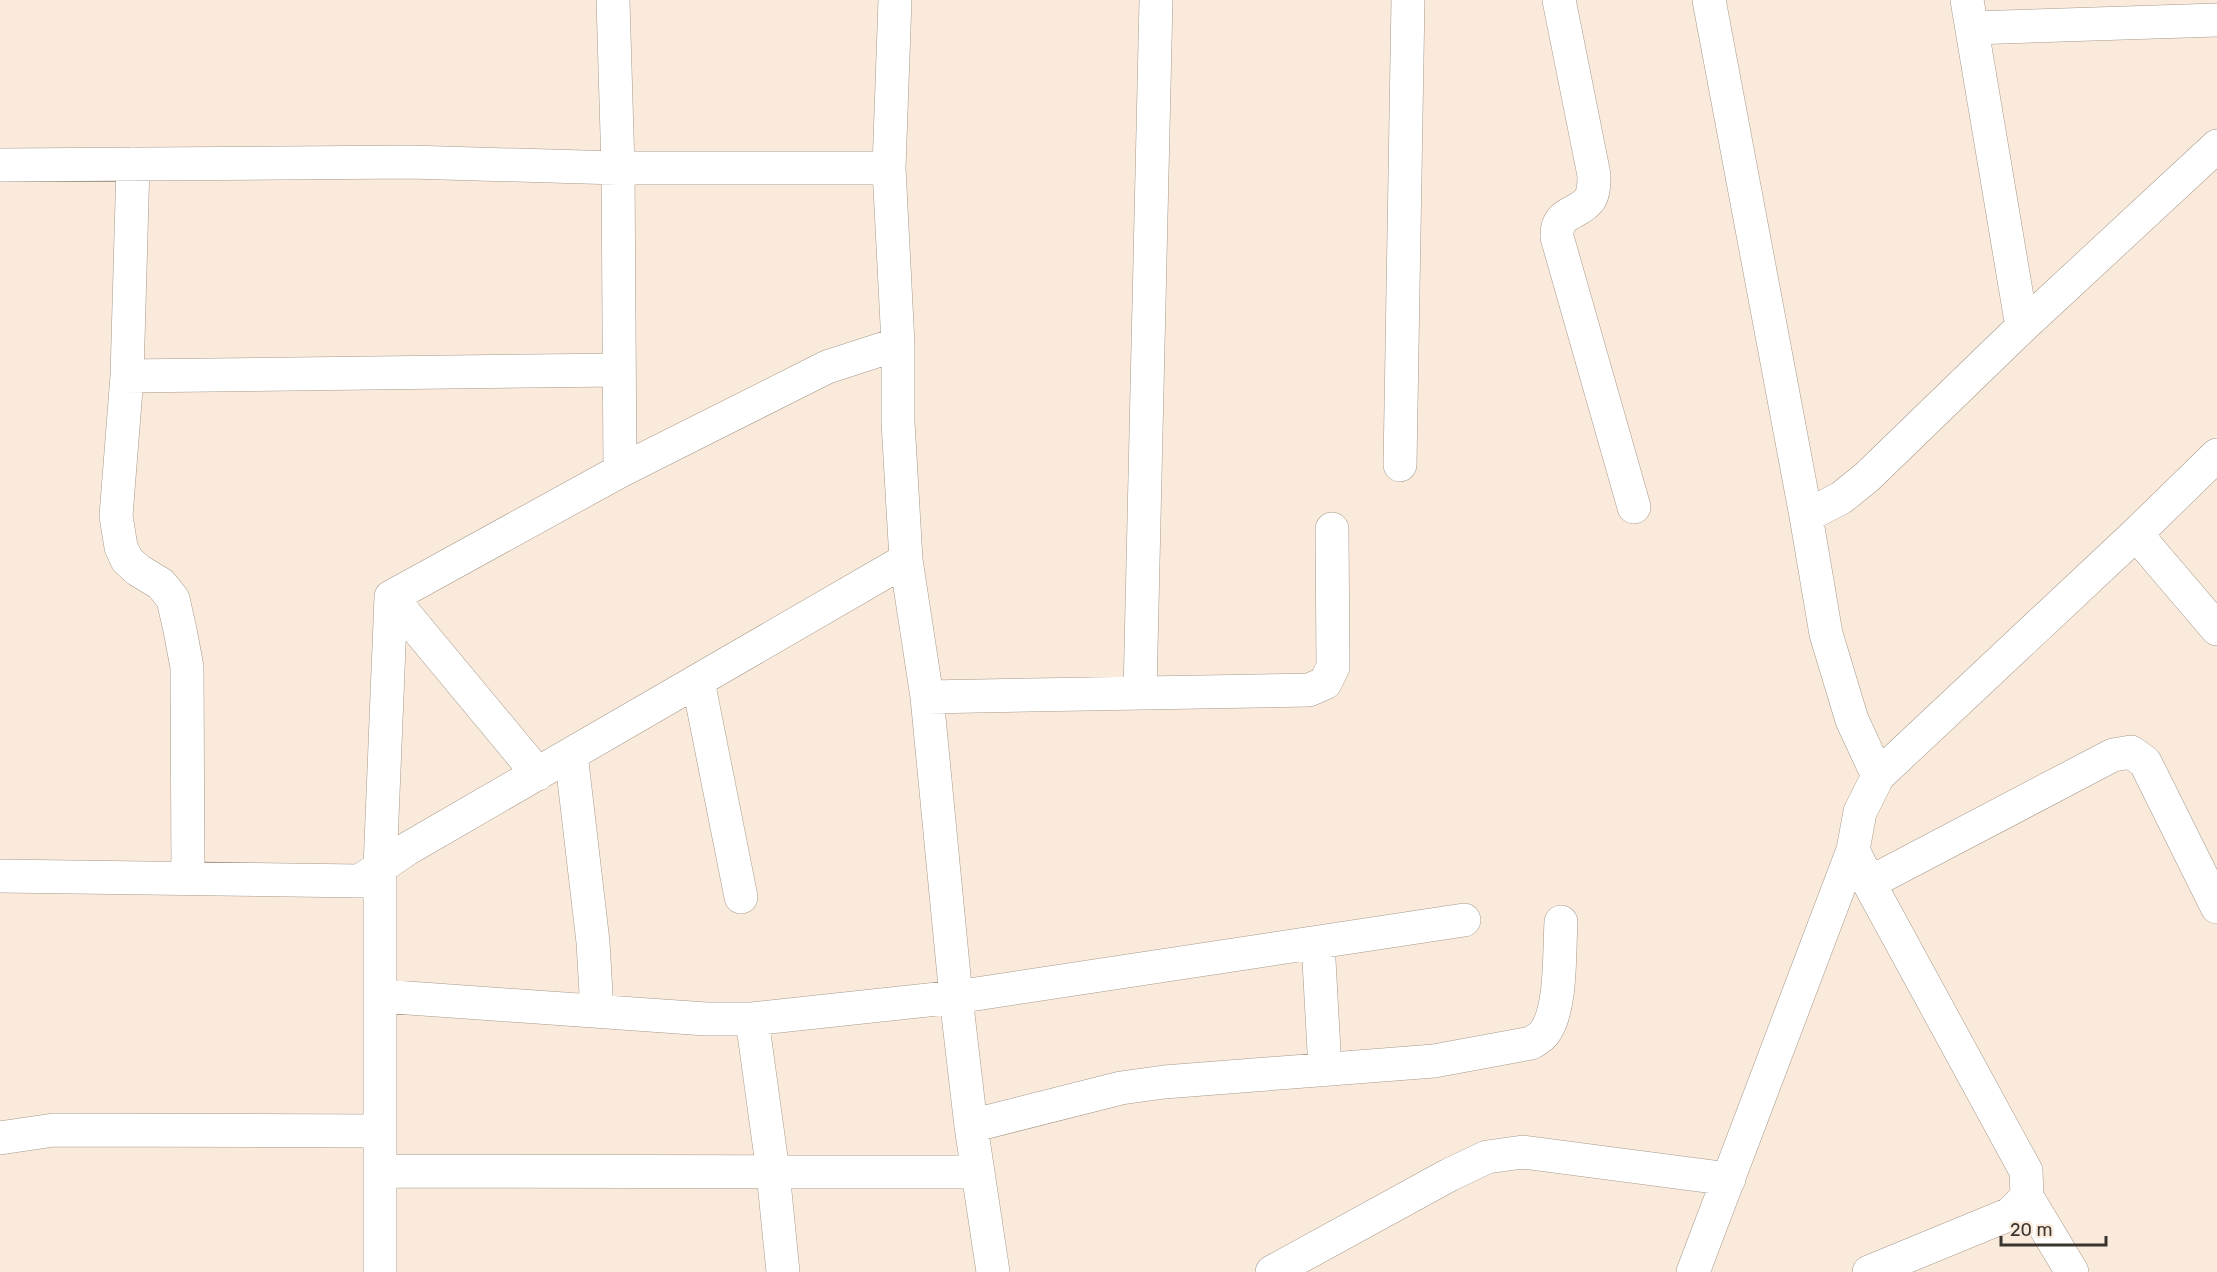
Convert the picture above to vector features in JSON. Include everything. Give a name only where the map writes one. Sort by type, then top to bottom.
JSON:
[{"type":"street","points":[[614,0],[618,168],[620,471]]},
{"type":"street","points":[[895,0],[889,168],[898,344],[898,422],[906,560],[927,697],[956,997],[971,1126],[993,1272]]},
{"type":"street","points":[[1140,693],[1156,0]]},
{"type":"street","points":[[1400,465],[1408,0]]},
{"type":"street","points":[[1559,0],[1594,175],[1594,187],[1591,198],[1583,206],[1563,218],[1557,227],[1557,237],[1634,507]]},
{"type":"street","points":[[1709,0],[1826,634],[1838,680],[1852,720],[1878,776]]},
{"type":"street","points":[[2022,327],[1969,14],[2217,20]]},
{"type":"street","points":[[1806,516],[1841,498],[1867,477],[2022,327],[2217,146]]},
{"type":"street","points":[[0,165],[410,162],[618,168],[889,168]]},
{"type":"street","points":[[133,164],[127,376],[116,516],[121,547],[127,560],[138,570],[161,584],[173,599],[180,630],[187,667],[188,879]]},
{"type":"street","points":[[391,597],[620,471],[827,367],[898,344]]},
{"type":"street","points":[[127,376],[618,370]]},
{"type":"street","points":[[1693,1272],[1853,850],[1860,812],[1878,776],[2217,455]]},
{"type":"street","points":[[927,697],[1309,690],[1325,683],[1333,667],[1332,529]]},
{"type":"street","points":[[2136,534],[2217,629]]},
{"type":"street","points":[[0,876],[360,881],[407,849],[906,560]]},
{"type":"street","points":[[391,597],[538,774]]},
{"type":"street","points":[[380,1272],[380,868],[391,597]]},
{"type":"street","points":[[698,681],[741,897]]},
{"type":"street","points":[[1869,883],[2113,755],[2131,752],[2145,762],[2217,907]]},
{"type":"street","points":[[571,754],[593,942],[597,1011]]},
{"type":"street","points":[[1853,850],[2026,1171],[2027,1197],[2072,1272]]},
{"type":"street","points":[[380,996],[706,1019],[752,1020],[956,997],[1464,920]]},
{"type":"street","points":[[971,1126],[1121,1088],[1164,1082],[1434,1061],[1531,1043],[1544,1035],[1552,1022],[1556,1006],[1561,922]]},
{"type":"street","points":[[1318,942],[1325,1070]]},
{"type":"street","points":[[752,1020],[773,1172],[783,1272]]},
{"type":"street","points":[[0,1138],[54,1130],[380,1131]]},
{"type":"street","points":[[1272,1272],[1487,1157],[1523,1152],[1728,1179]]},
{"type":"street","points":[[380,1171],[978,1172]]},
{"type":"street","points":[[1869,1272],[2010,1214],[2027,1197]]}]
